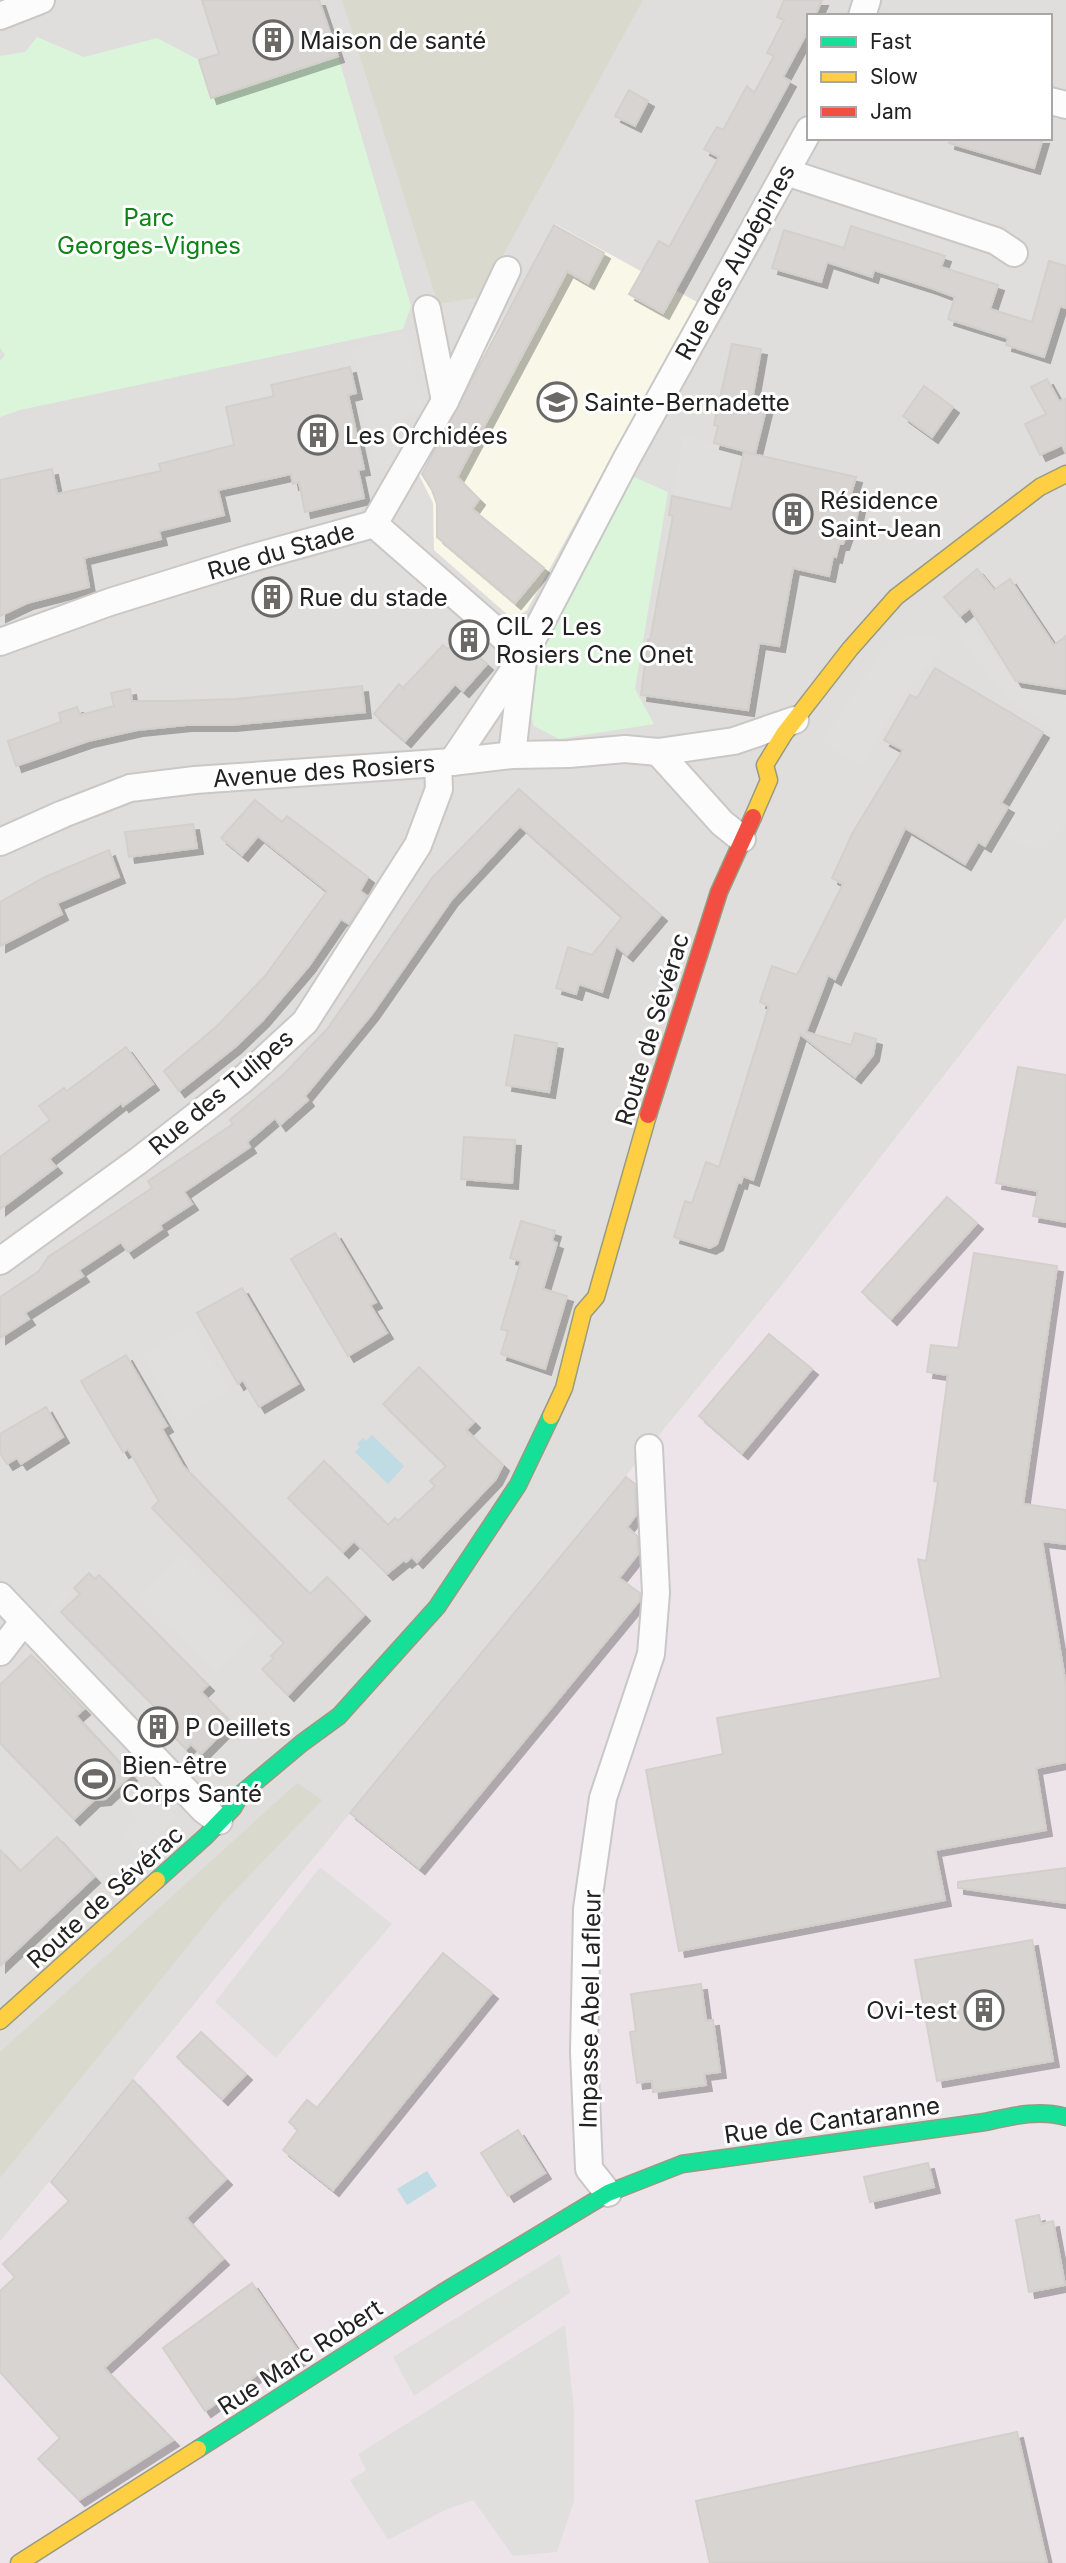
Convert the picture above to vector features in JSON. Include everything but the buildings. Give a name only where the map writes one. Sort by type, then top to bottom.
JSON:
[{"type":"main road","name":"Route de Sévérac","points":[[2,2022],[206,1836],[241,1794],[339,1716],[437,1607],[518,1486],[564,1388],[583,1312],[596,1297],[630,1172],[719,892],[742,839],[772,782],[765,765],[800,728],[850,649],[896,597],[1040,487],[1066,474]]},
{"type":"main road","name":"Route de Sévérac","points":[[564,1388],[579,1370],[596,1327],[601,1312],[596,1297]]},
{"type":"main road","name":"Route de Sévérac","points":[[276,1786],[315,1748],[327,1725]]},
{"type":"main road","points":[[226,1814],[257,1805]]},
{"type":"main road","name":"Rue de Cantaranne","points":[[608,2193],[682,2164],[972,2124],[1025,2114],[1054,2114],[1066,2117]]},
{"type":"main road","name":"Rue Marc Robert","points":[[19,2563],[442,2293],[608,2193]]},
{"type":"street","points":[[0,16],[41,0]]},
{"type":"street","name":"Rue des Aubépines","points":[[445,763],[524,655],[631,451],[807,134]]},
{"type":"street","points":[[786,172],[996,242],[1014,253]]},
{"type":"street","points":[[374,524],[444,401],[508,270]]},
{"type":"street","points":[[427,309],[444,401]]},
{"type":"street","name":"Rue du Stade","points":[[0,642],[110,602],[248,559],[374,524],[524,655]]},
{"type":"street","name":"Rue des Aubépines","points":[[512,755],[524,655]]},
{"type":"street","name":"Avenue des Rosiers","points":[[0,842],[130,788],[195,780],[445,763],[512,755],[625,749],[658,752],[800,728]]},
{"type":"street","points":[[734,741],[772,782]]},
{"type":"street","points":[[658,752],[722,824],[742,839]]},
{"type":"street","name":"Rue des Tulipes","points":[[0,1261],[231,1088],[304,1022],[418,845],[439,789],[445,763]]},
{"type":"street","name":"Impasse Abel Lafleur","points":[[608,2193],[589,2169],[584,2052],[587,1909],[603,1798],[651,1654],[656,1593],[649,1448]]},
{"type":"street","points":[[0,1597],[204,1811],[226,1814]]},
{"type":"street","points":[[0,1652],[23,1622]]},
{"type":"shaded area","points":[[0,0],[1066,0],[1066,918],[782,1285],[0,2242]]},
{"type":"shaded area","points":[[342,0],[643,0],[480,297],[438,304]]},
{"type":"shaded area","name":"Sainte-Bernadette","points":[[555,224],[697,302],[527,610],[517,617],[509,616],[434,550],[433,503],[418,473]]},
{"type":"shaded area","points":[[407,332],[424,409],[406,413],[400,459],[390,475],[374,465],[351,348]]},
{"type":"shaded area","points":[[683,434],[741,451],[729,507],[673,495]]},
{"type":"shaded area","points":[[970,622],[1018,687],[1066,698],[1066,824],[1042,852],[999,832],[1054,730],[1004,694],[956,634]]},
{"type":"shaded area","points":[[931,636],[944,644],[909,687],[861,767],[822,741],[889,640]]},
{"type":"shaded area","points":[[1066,918],[1066,2563],[0,2563],[0,2242],[782,1285]]},
{"type":"shaded area","points":[[192,1326],[229,1389],[179,1421],[141,1355]]},
{"type":"shaded area","points":[[180,1554],[258,1629],[217,1672],[138,1598]]},
{"type":"shaded area","points":[[80,1572],[85,1577],[49,1616],[44,1612]]},
{"type":"shaded area","points":[[136,1777],[178,1817],[139,1854],[121,1832],[136,1819],[117,1796]]},
{"type":"shaded area","points":[[297,1783],[322,1800],[222,1904],[0,2178],[0,2052]]},
{"type":"shaded area","points":[[320,1867],[392,1924],[276,2058],[215,2002]]},
{"type":"shaded area","points":[[560,2254],[570,2293],[414,2396],[393,2357]]},
{"type":"shaded area","points":[[565,2325],[574,2409],[574,2501],[557,2552],[513,2556],[473,2500],[445,2510],[388,2540],[350,2480],[366,2470],[358,2454]]},
{"type":"green space","name":"Parc Georges-Vignes","points":[[37,37],[84,57],[157,38],[199,60],[212,97],[338,56],[411,306],[403,329],[20,410],[0,417],[0,361],[5,355],[0,348],[0,56],[25,52]]},
{"type":"green space","points":[[634,477],[668,492],[635,689],[654,724],[559,739],[534,726],[527,705],[536,660]]},
{"type":"water","points":[[372,1435],[404,1466],[388,1484],[355,1452],[360,1447],[357,1444],[363,1438],[366,1441]]},
{"type":"water","points":[[427,2171],[437,2186],[407,2205],[397,2189]]},
{"type":"traffic: fast","points":[[157,1880],[206,1836],[233,1808],[241,1794],[339,1716],[437,1607],[518,1485],[551,1416]]},
{"type":"traffic: fast","points":[[198,2449],[442,2293],[608,2193],[682,2164],[1026,2114],[1066,2117]]},
{"type":"traffic: slow","points":[[753,817],[769,780],[765,765],[784,734],[850,649],[896,597],[1040,487],[1066,474]]},
{"type":"traffic: slow","points":[[551,1416],[564,1388],[583,1312],[596,1297],[648,1115]]},
{"type":"traffic: slow","points":[[0,2021],[157,1880]]},
{"type":"traffic: slow","points":[[19,2563],[198,2449]]},
{"type":"traffic: jam","points":[[648,1115],[719,892],[753,817]]},
{"type":"place","name":"Maison de santé","points":[[273,40]]},
{"type":"place","name":"Sainte-Bernadette","points":[[557,402]]},
{"type":"place","name":"Les Orchidées","points":[[318,435]]},
{"type":"place","name":"Résidence Saint-Jean","points":[[793,514]]},
{"type":"place","name":"Rue du stade","points":[[272,597]]},
{"type":"place","name":"CIL 2 Les Rosiers Cne Onet","points":[[469,640]]},
{"type":"place","name":"P Oeillets","points":[[158,1727]]},
{"type":"place","name":"Bien-être Corps Santé","points":[[95,1779]]},
{"type":"place","name":"Ovi-test","points":[[984,2010]]}]
